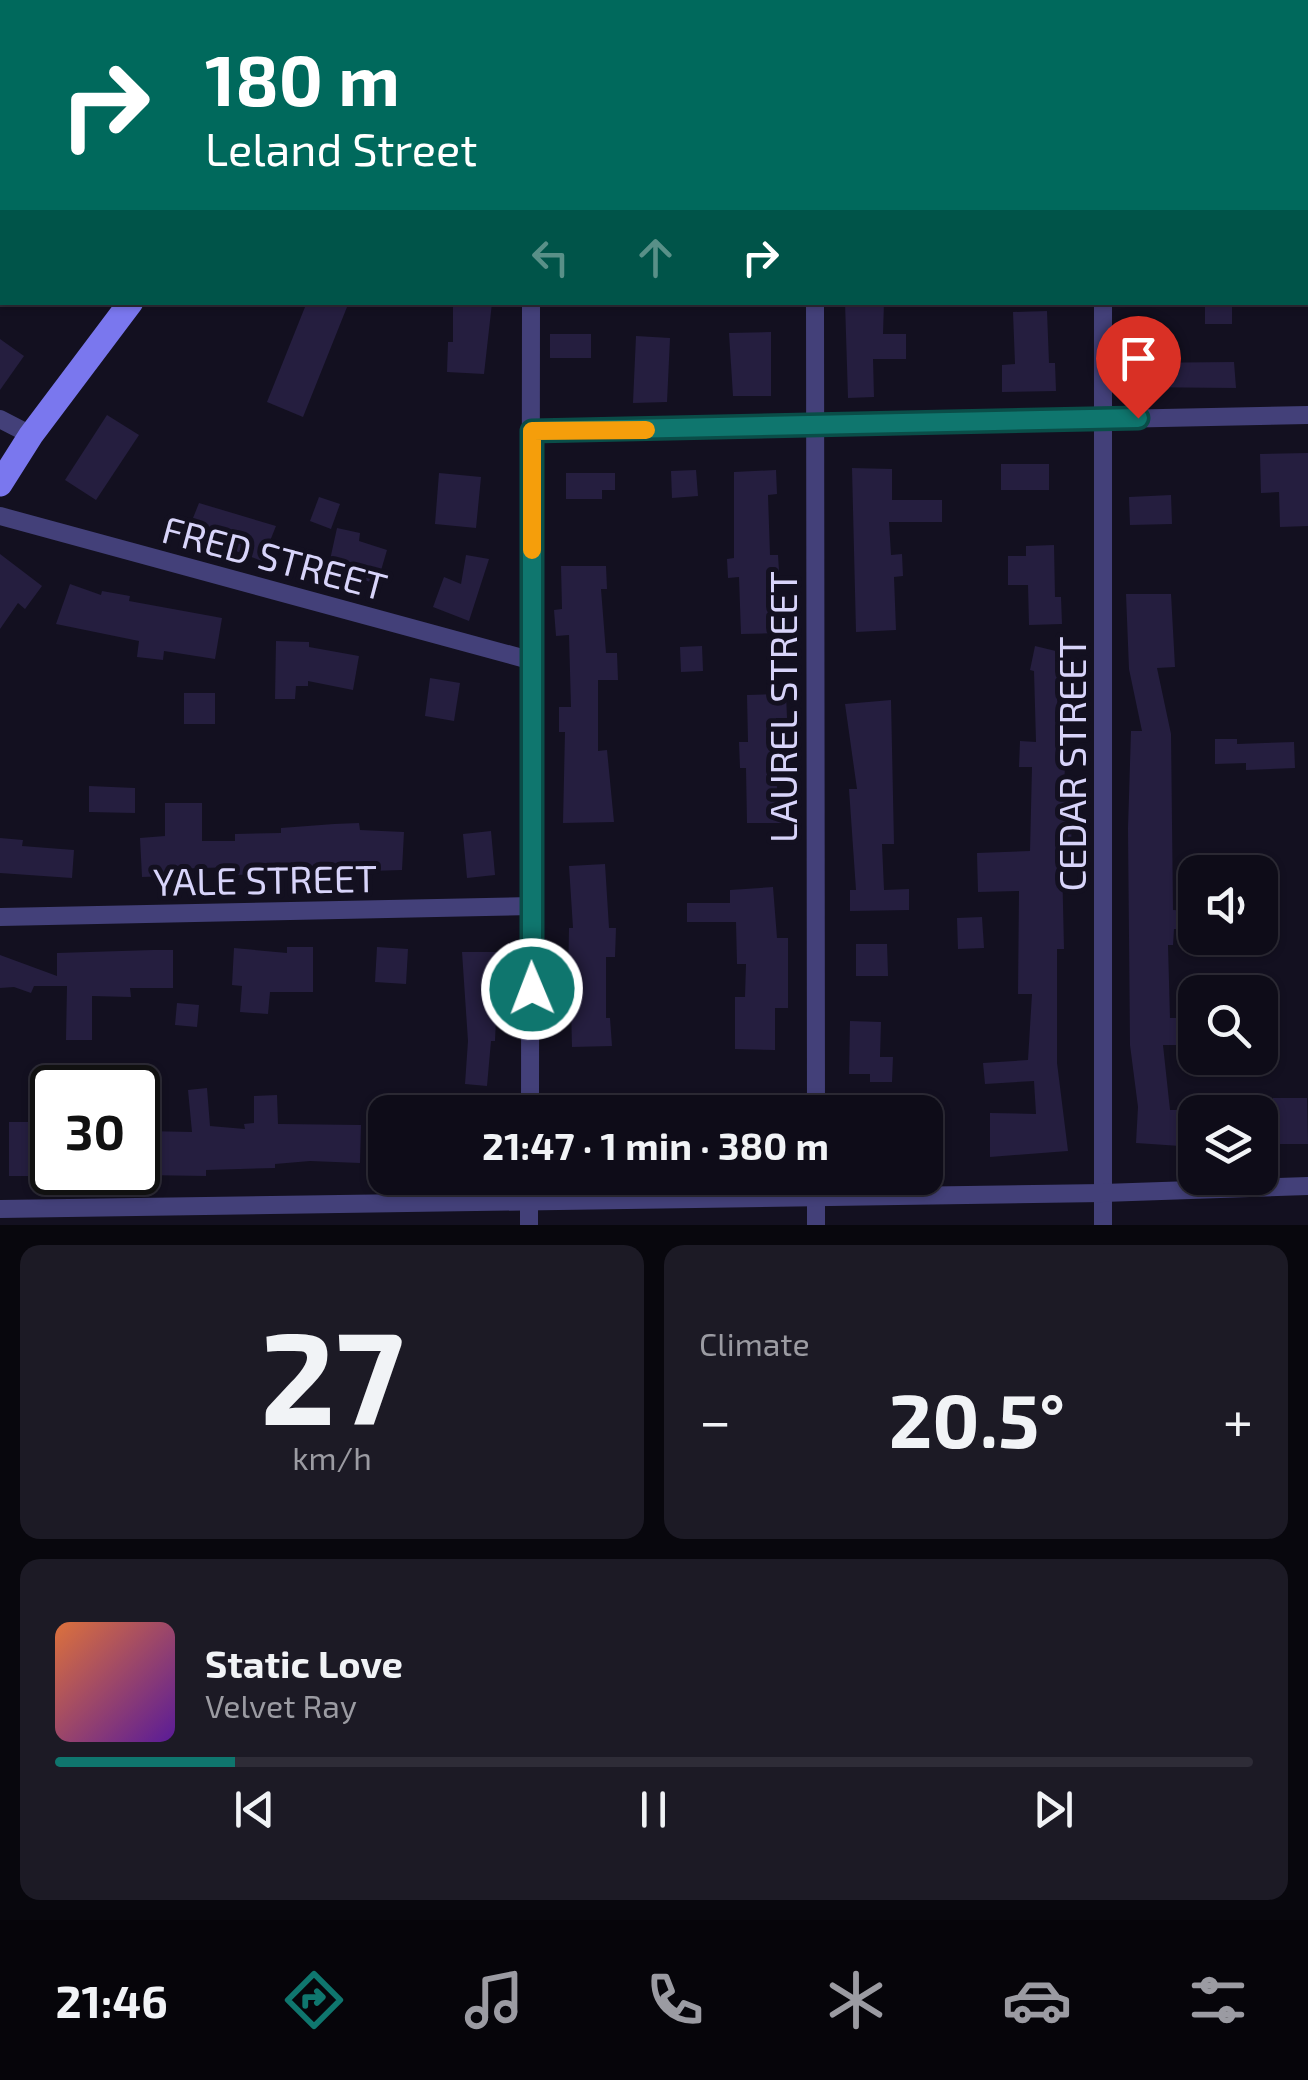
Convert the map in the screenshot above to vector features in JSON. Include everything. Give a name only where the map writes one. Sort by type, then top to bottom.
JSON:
[{"type":"main road","points":[[0,484],[31,435],[129,305]]},
{"type":"street","points":[[530,1095],[531,305]]},
{"type":"street","name":"LAUREL STREET","points":[[815,305],[812,1014],[815,1095]]},
{"type":"street","name":"CEDAR STREET","points":[[1103,305],[1103,1225]]},
{"type":"street","points":[[532,431],[1308,415]]},
{"type":"street","points":[[0,419],[31,435]]},
{"type":"street","name":"FRED STREET","points":[[0,516],[533,661]]},
{"type":"street","name":"YALE STREET","points":[[0,917],[532,906]]},
{"type":"street","points":[[0,1209],[1103,1193],[1308,1186]]},
{"type":"street","points":[[528,1195],[529,1225]]},
{"type":"street","points":[[816,1198],[816,1225]]},
{"type":"building","points":[[306,305],[348,305],[303,417],[267,402]]},
{"type":"building","points":[[453,305],[492,305],[484,374],[447,372],[448,342],[453,342]]},
{"type":"building","points":[[845,305],[884,305],[883,334],[906,334],[906,359],[873,359],[874,397],[848,398]]},
{"type":"building","points":[[1205,305],[1232,305],[1232,324],[1205,324]]},
{"type":"building","points":[[1047,311],[1049,363],[1055,363],[1056,391],[1002,392],[1002,365],[1015,364],[1013,312]]},
{"type":"building","points":[[771,332],[771,396],[733,396],[729,333]]},
{"type":"building","points":[[550,334],[591,334],[591,358],[550,358]]},
{"type":"building","points":[[636,336],[670,338],[667,402],[633,403]]},
{"type":"building","points":[[0,339],[24,356],[0,390]]},
{"type":"building","points":[[1234,362],[1236,388],[1130,387],[1130,363]]},
{"type":"building","points":[[107,415],[139,435],[96,500],[65,480]]},
{"type":"building","points":[[1308,453],[1308,526],[1280,527],[1279,492],[1261,493],[1260,454]]},
{"type":"building","points":[[1001,464],[1049,464],[1049,490],[1001,490]]},
{"type":"building","points":[[852,468],[892,469],[892,500],[942,500],[942,522],[889,522],[891,555],[902,554],[903,576],[894,577],[896,630],[856,632]]},
{"type":"building","points":[[696,470],[698,496],[672,498],[671,471]]},
{"type":"building","points":[[776,470],[777,494],[768,495],[770,555],[778,555],[778,633],[741,634],[739,577],[728,578],[727,559],[734,558],[734,472]]},
{"type":"building","points":[[439,473],[481,477],[476,528],[435,524]]},
{"type":"building","points":[[566,473],[615,473],[615,490],[602,490],[602,499],[566,499]]},
{"type":"building","points":[[1171,495],[1172,524],[1130,525],[1129,497]]},
{"type":"building","points":[[319,497],[340,504],[331,529],[310,521]]},
{"type":"building","points":[[199,503],[276,526],[262,561],[215,543],[213,549],[185,538]]},
{"type":"building","points":[[337,528],[360,533],[359,541],[387,550],[377,584],[328,569]]},
{"type":"building","points":[[1054,545],[1055,597],[1061,597],[1062,624],[1029,625],[1028,585],[1008,585],[1008,556],[1026,556],[1026,546]]},
{"type":"building","points":[[0,554],[42,586],[25,609],[18,603],[0,629]]},
{"type":"building","points":[[466,555],[489,559],[469,621],[433,607],[444,577],[461,584]]},
{"type":"building","points":[[561,566],[606,566],[607,589],[601,589],[606,653],[617,653],[618,680],[598,680],[598,751],[607,750],[614,822],[563,823],[565,732],[559,732],[559,707],[571,707],[569,635],[556,636],[554,610],[562,609]]},
{"type":"building","points":[[70,584],[101,595],[102,591],[130,596],[129,601],[222,618],[215,659],[164,651],[163,660],[137,657],[139,641],[56,624]]},
{"type":"building","points":[[1126,594],[1171,594],[1175,667],[1157,668],[1171,734],[1173,910],[1178,910],[1178,929],[1174,929],[1173,945],[1168,945],[1170,1018],[1178,1018],[1178,1045],[1163,1045],[1170,1110],[1178,1110],[1178,1146],[1136,1143],[1138,1107],[1130,1045],[1128,829],[1131,731],[1142,731],[1129,669]]},
{"type":"building","points":[[276,641],[309,642],[309,647],[359,656],[353,690],[308,681],[308,686],[296,686],[295,699],[275,699]]},
{"type":"building","points":[[702,646],[703,671],[681,672],[680,647]]},
{"type":"building","points":[[1035,646],[1064,653],[1057,688],[1058,743],[1066,743],[1064,788],[1072,789],[1071,861],[1062,861],[1064,949],[1057,949],[1057,1063],[1068,1151],[990,1157],[990,1113],[1036,1114],[1034,1081],[985,1084],[983,1063],[1028,1060],[1032,994],[1018,994],[1019,891],[978,892],[977,853],[1030,851],[1032,767],[1019,767],[1020,741],[1036,742],[1034,671],[1030,670]]},
{"type":"building","points":[[430,678],[460,683],[454,721],[425,716]]},
{"type":"building","points":[[184,693],[215,693],[215,724],[184,724]]},
{"type":"building","points":[[786,694],[787,718],[776,718],[777,790],[782,790],[782,823],[747,823],[746,768],[740,768],[739,742],[748,742],[747,695]]},
{"type":"building","points":[[891,700],[894,844],[882,844],[884,890],[909,889],[909,910],[850,911],[850,890],[856,890],[849,789],[857,789],[845,704]]},
{"type":"building","points":[[1215,739],[1237,739],[1237,744],[1294,742],[1295,768],[1246,770],[1246,763],[1215,764]]},
{"type":"building","points":[[89,786],[135,788],[135,813],[89,812]]},
{"type":"building","points":[[165,803],[202,803],[202,841],[235,841],[235,834],[281,833],[281,828],[334,824],[359,823],[360,830],[404,832],[402,870],[235,875],[235,867],[169,869],[170,876],[142,877],[140,838],[165,836]]},
{"type":"building","points":[[491,831],[495,875],[467,878],[463,834]]},
{"type":"building","points":[[0,838],[23,840],[22,846],[74,850],[72,878],[0,873]]},
{"type":"building","points":[[605,864],[609,928],[616,928],[615,957],[606,957],[606,1018],[610,1018],[612,1046],[572,1047],[571,1007],[561,1007],[561,980],[568,980],[569,928],[573,928],[569,866]]},
{"type":"building","points":[[773,887],[777,938],[788,938],[788,1008],[775,1008],[775,1050],[735,1049],[735,997],[745,997],[746,964],[737,964],[736,922],[687,922],[687,903],[730,903],[730,890]]},
{"type":"building","points":[[982,917],[984,948],[958,949],[957,918]]},
{"type":"building","points":[[856,944],[887,944],[888,976],[856,976]]},
{"type":"building","points":[[287,947],[313,947],[313,992],[270,992],[268,1014],[240,1012],[242,986],[232,985],[234,948],[287,953]]},
{"type":"building","points":[[377,947],[408,949],[406,984],[375,982]]},
{"type":"building","points":[[173,950],[173,988],[130,988],[131,997],[92,996],[92,1040],[66,1040],[67,986],[34,986],[31,993],[14,987],[0,988],[0,955],[57,976],[57,953]]},
{"type":"building","points":[[462,952],[499,952],[495,1041],[491,1041],[487,1086],[465,1084],[468,1041]]},
{"type":"building","points":[[177,1003],[199,1005],[197,1027],[175,1025]]},
{"type":"building","points":[[850,1021],[881,1022],[880,1057],[893,1057],[892,1082],[870,1082],[870,1074],[849,1074]]},
{"type":"building","points":[[207,1088],[210,1126],[245,1129],[244,1124],[254,1123],[254,1096],[277,1095],[278,1124],[361,1125],[360,1163],[310,1161],[275,1164],[275,1168],[206,1170],[206,1176],[160,1175],[160,1131],[192,1132],[188,1090]]},
{"type":"building","points":[[1278,1098],[1307,1098],[1308,1144],[1278,1144]]},
{"type":"building","points":[[9,1122],[30,1122],[30,1176],[9,1176]]},
{"type":"slow traffic","points":[[532,550],[532,431],[646,430]]},
{"type":"route","points":[[532,989],[532,431],[816,428],[1138,418]]}]
